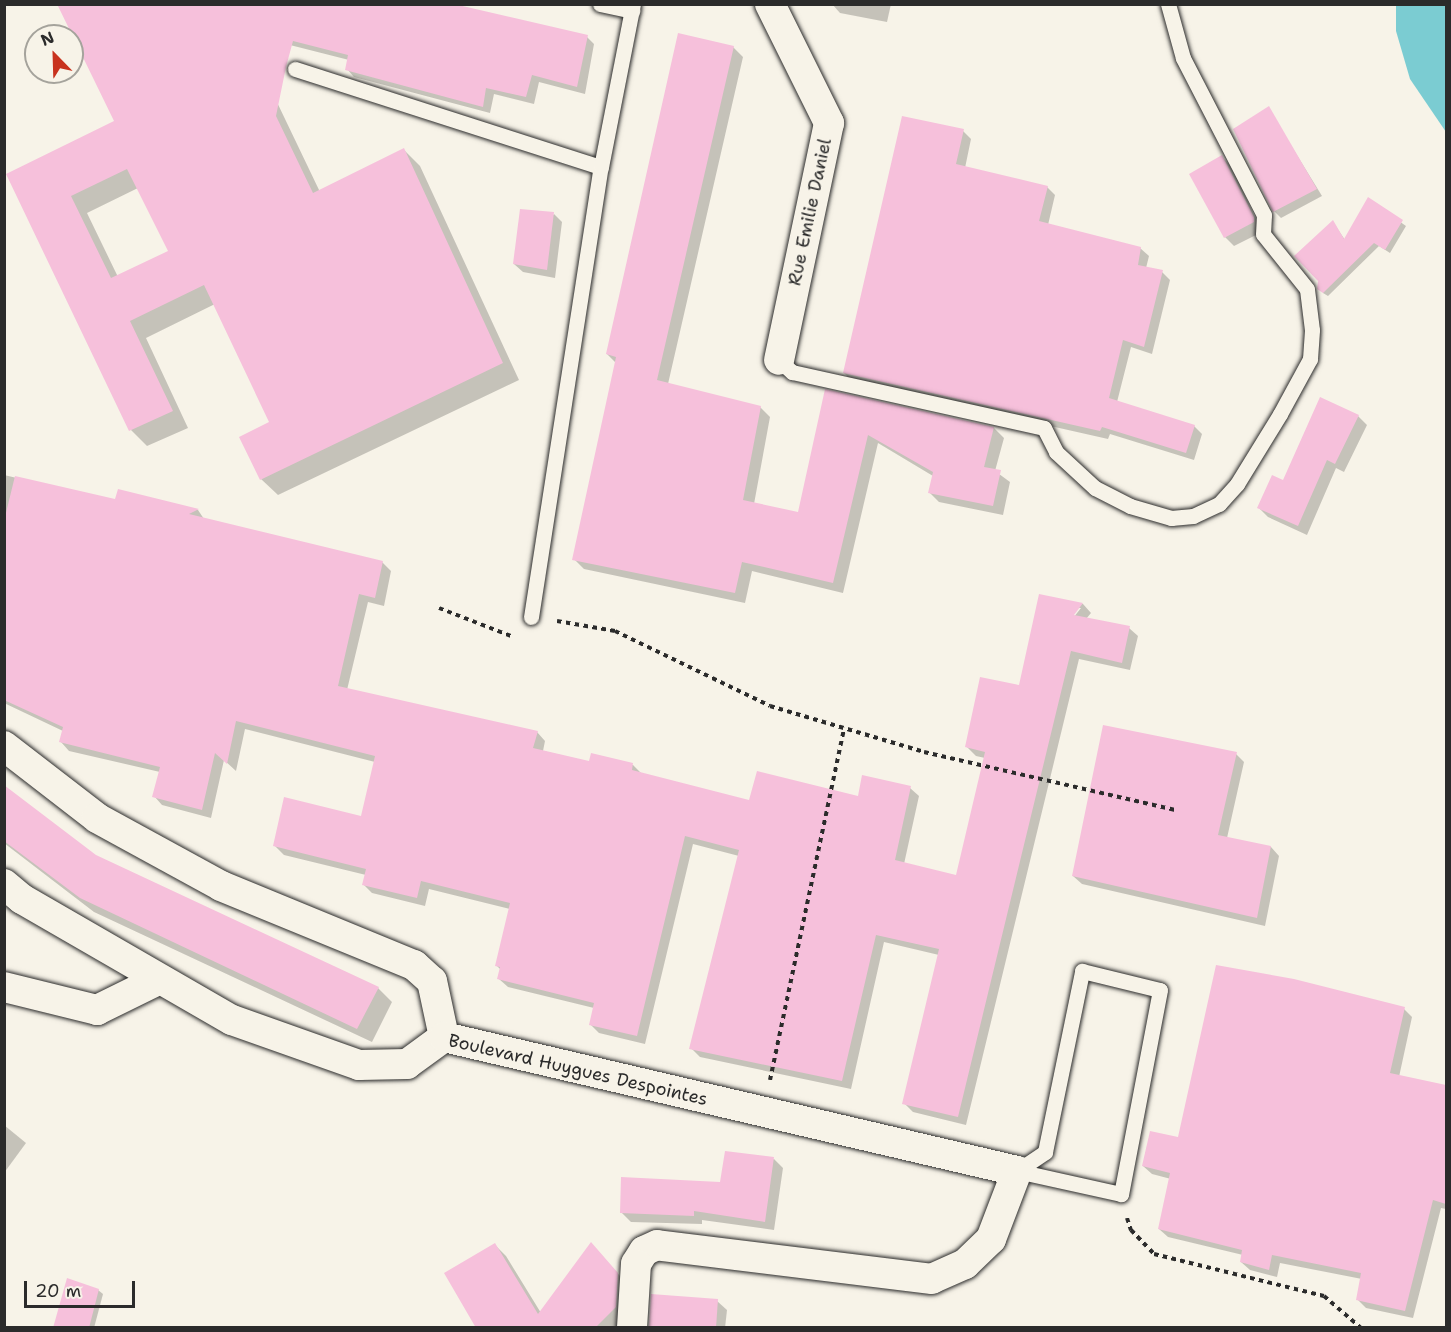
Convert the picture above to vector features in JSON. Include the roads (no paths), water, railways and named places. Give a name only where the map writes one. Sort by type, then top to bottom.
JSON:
[{"type":"street","name":"Rue Emilie Daniel","points":[[770,4],[829,123],[779,360]]},
{"type":"street","points":[[4,746],[97,818],[221,886],[414,965],[432,981],[444,1037]]},
{"type":"street","name":"Boulevard Huygues Despointes","points":[[4,884],[22,899],[158,980],[232,1020],[358,1065],[407,1064],[444,1037],[1017,1171]]},
{"type":"street","points":[[4,987],[97,1010],[158,980]]},
{"type":"street","points":[[632,1328],[636,1264],[644,1251],[657,1245],[932,1279],[965,1264],[991,1239],[1017,1171]]},
{"type":"lane","points":[[531,617],[601,167],[633,8],[600,4]]},
{"type":"lane","points":[[779,360],[792,372],[1044,428],[1056,452],[1095,488],[1130,506],[1171,518],[1193,516],[1219,504],[1237,484],[1280,414],[1310,358],[1312,330],[1307,289],[1263,234],[1264,216],[1183,58],[1168,4]]},
{"type":"lane","points":[[295,69],[601,167]]},
{"type":"lane","points":[[1082,972],[1160,990],[1121,1194],[1017,1171],[1045,1152],[1082,972]]},
{"type":"water","points":[[1396,5],[1445,5],[1446,132],[1410,79],[1396,31]]}]
